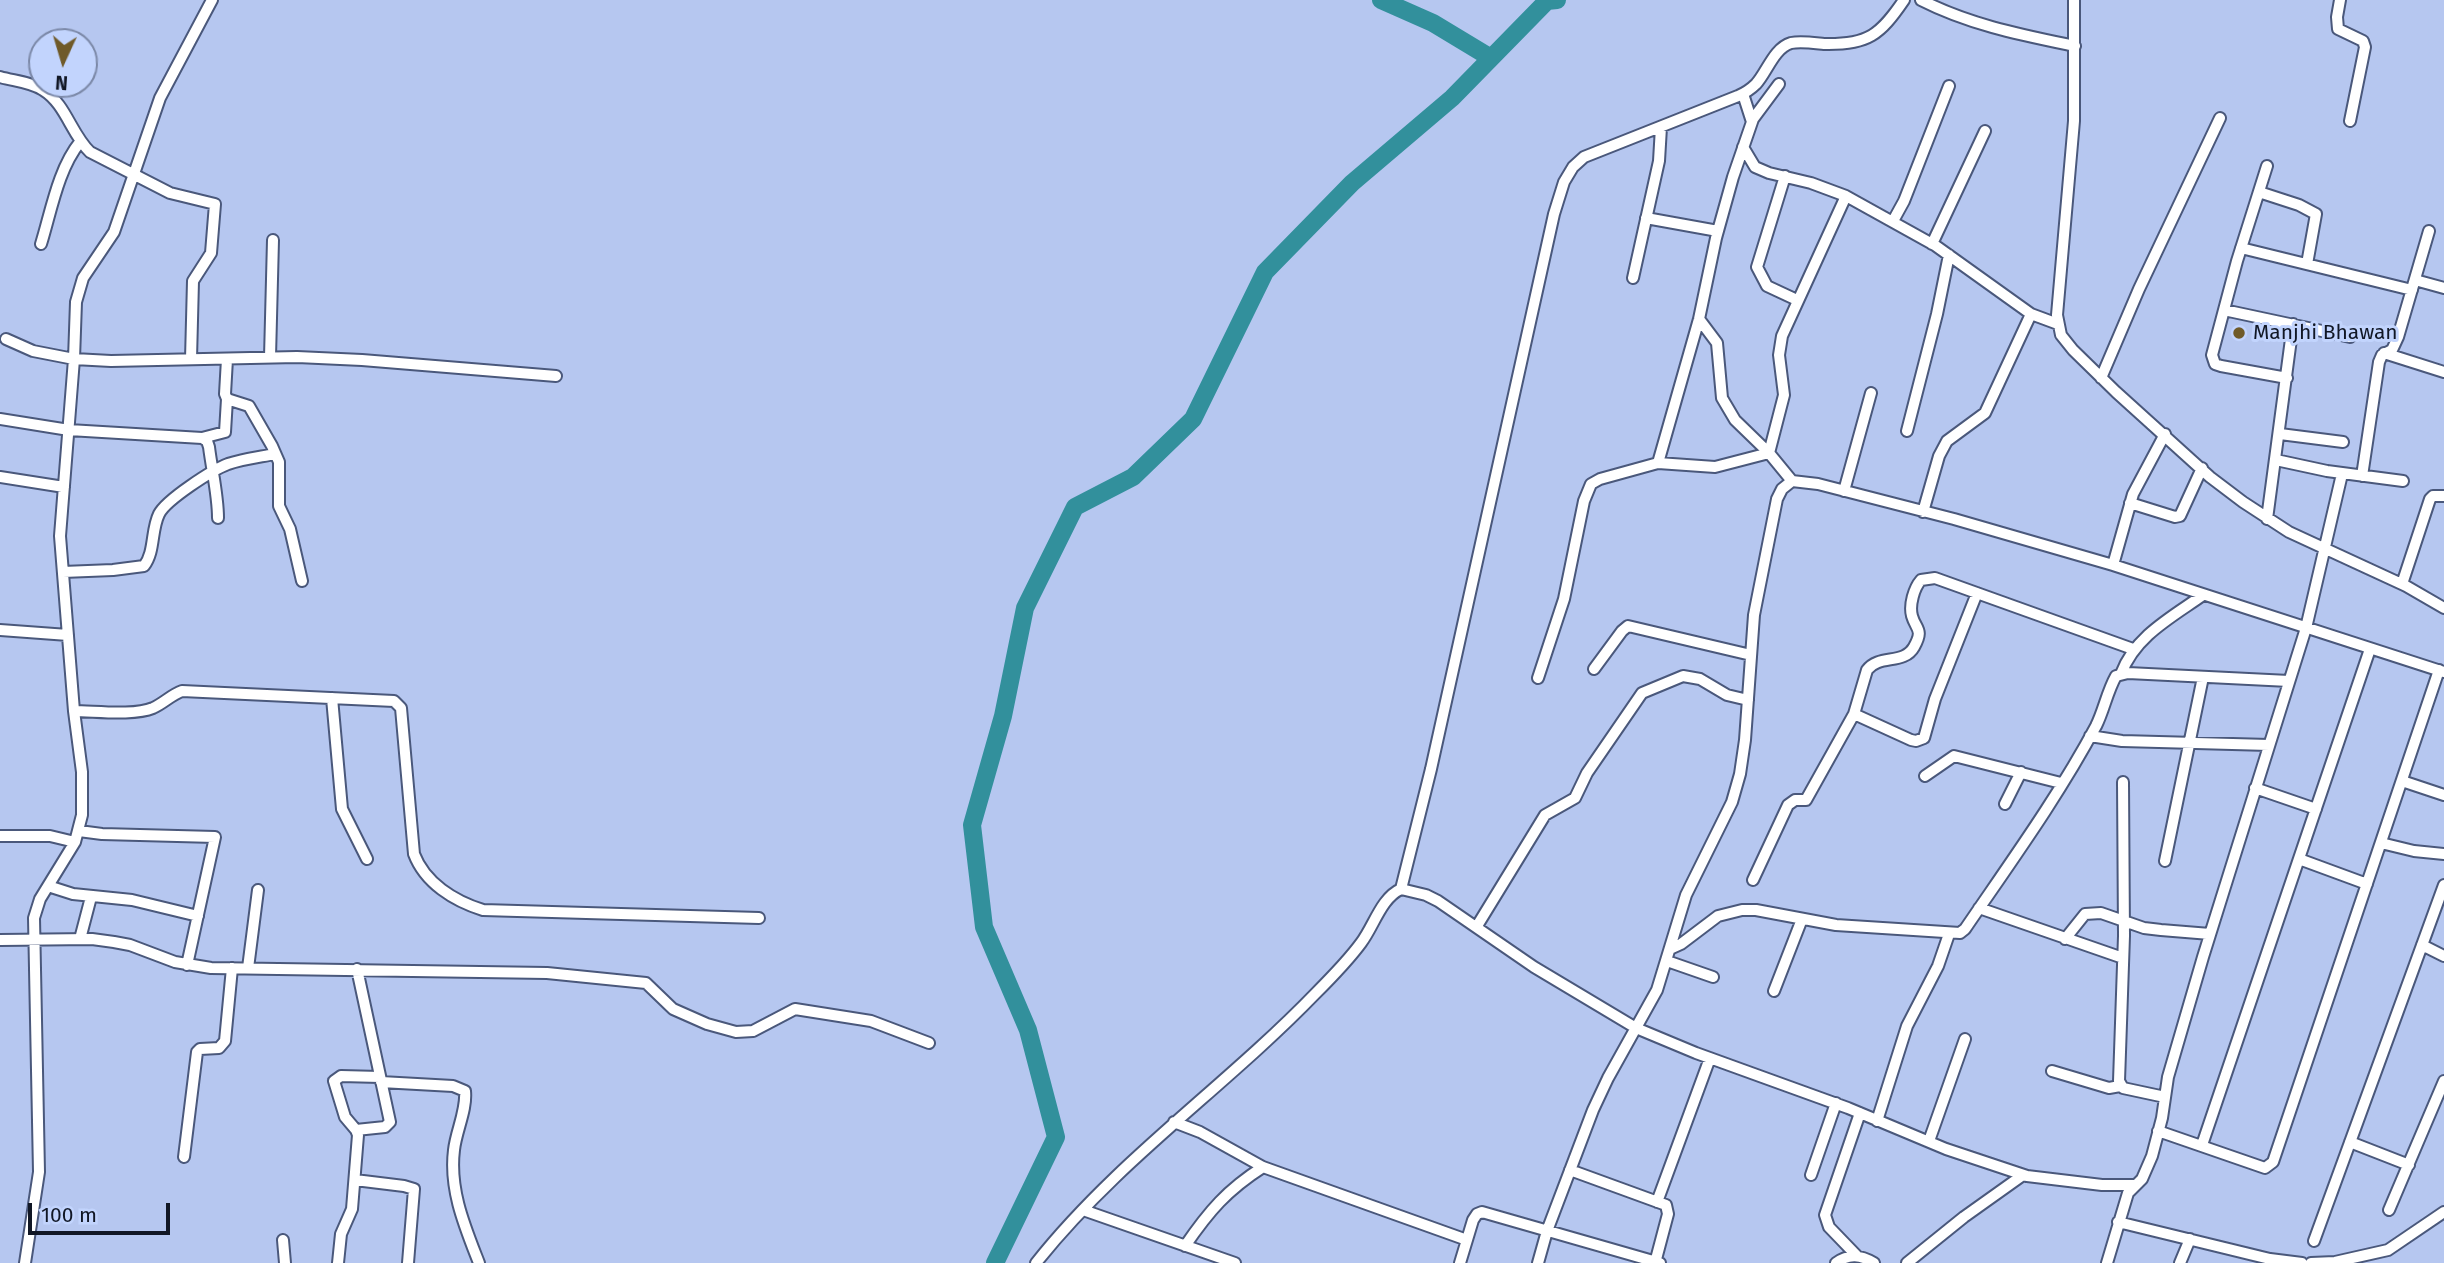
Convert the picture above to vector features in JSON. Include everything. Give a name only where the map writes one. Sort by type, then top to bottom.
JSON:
[{"type":"street","points":[[25,1263],[39,1172],[33,939],[36,909],[77,836],[83,797],[60,536],[76,302],[83,278],[114,232],[160,98],[212,0]]},
{"type":"street","points":[[1036,1263],[1083,1210],[1174,1122],[1292,1018],[1341,967],[1362,942],[1388,898],[1401,889],[1490,507],[1546,249],[1564,182],[1573,166],[1584,157],[1743,94],[1758,82],[1779,50],[1791,43],[1846,45],[1864,41],[1886,26],[1904,0]]},
{"type":"street","points":[[1921,0],[1960,19],[2075,46]]},
{"type":"street","points":[[2074,0],[2074,121],[2058,324],[2061,335],[2101,378],[2202,468],[2267,519],[2326,550],[2402,584],[2444,608]]},
{"type":"street","points":[[2340,0],[2338,29],[2364,41],[2365,47],[2350,121]]},
{"type":"street","points":[[0,78],[32,85],[48,94],[60,106],[80,142],[90,152],[170,193],[215,204],[211,253],[193,281],[191,359]]},
{"type":"street","points":[[1658,463],[1699,319],[1718,231],[1743,147],[1752,122],[1779,84]]},
{"type":"street","points":[[1893,221],[1912,184],[1949,86]]},
{"type":"street","points":[[1743,94],[1752,122]]},
{"type":"street","points":[[2101,378],[2138,289],[2220,118]]},
{"type":"street","points":[[1633,278],[1659,161],[1661,127]]},
{"type":"street","points":[[1932,244],[1985,131]]},
{"type":"street","points":[[41,244],[66,166],[80,142]]},
{"type":"street","points":[[1743,147],[1755,167],[1846,196],[1932,244],[2031,314],[2058,324]]},
{"type":"street","points":[[2267,166],[2212,355],[2215,364],[2287,379]]},
{"type":"street","points":[[1785,176],[1757,267],[1767,286],[1797,300]]},
{"type":"street","points":[[2259,192],[2299,205],[2316,214],[2307,264]]},
{"type":"street","points":[[1769,453],[1784,395],[1779,355],[1782,336],[1846,196]]},
{"type":"street","points":[[1646,218],[1718,231]]},
{"type":"street","points":[[2362,476],[2382,355],[2392,350],[2398,337],[2430,231]]},
{"type":"street","points":[[270,357],[273,240]]},
{"type":"street","points":[[2241,248],[2413,285],[2444,288]]},
{"type":"street","points":[[1907,431],[1949,256]]},
{"type":"street","points":[[2224,310],[2350,337]]},
{"type":"street","points":[[1923,512],[1939,456],[1947,441],[1984,413],[2031,314]]},
{"type":"street","points":[[1699,319],[1717,342],[1722,398],[1735,420],[1769,453],[1792,481]]},
{"type":"street","points":[[2267,519],[2293,324]]},
{"type":"street","points":[[6,339],[33,351],[74,359],[111,361],[270,357],[362,360],[556,376]]},
{"type":"street","points":[[2385,353],[2444,372]]},
{"type":"street","points":[[0,419],[69,430],[202,438],[225,432],[227,359]]},
{"type":"street","points":[[1844,491],[1871,393]]},
{"type":"street","points":[[227,399],[249,407],[275,454],[280,473],[279,506],[290,529],[302,581]]},
{"type":"street","points":[[2113,565],[2130,503],[2165,434]]},
{"type":"street","points":[[2280,434],[2343,442]]},
{"type":"street","points":[[202,438],[207,441],[209,447],[218,518]]},
{"type":"street","points":[[1538,678],[1564,599],[1587,491],[1591,484],[1658,463],[1715,467],[1769,453]]},
{"type":"street","points":[[63,572],[144,566],[161,510],[212,472],[228,464],[275,454]]},
{"type":"street","points":[[2276,460],[2342,474],[2403,481]]},
{"type":"street","points":[[2130,503],[2175,517],[2180,516],[2202,468]]},
{"type":"street","points":[[2107,1263],[2128,1193],[2146,1173],[2158,1131],[2168,1077],[2306,628],[2342,474]]},
{"type":"street","points":[[0,477],[65,487]]},
{"type":"street","points":[[1538,1263],[1547,1231],[1603,1088],[1657,990],[1686,895],[1732,802],[1740,775],[1757,594],[1777,499],[1782,489],[1792,481],[1844,491],[2113,565],[2442,671],[2273,1162],[2265,1168],[2158,1131]]},
{"type":"street","points":[[2402,584],[2430,499],[2432,496],[2444,496]]},
{"type":"street","points":[[1753,880],[1788,805],[1795,800],[1807,800],[1854,714],[1871,664],[1905,656],[1915,646],[1919,630],[1912,615],[1912,605],[1915,589],[1921,579],[1935,578],[2133,649]]},
{"type":"street","points":[[1854,714],[1911,740],[1924,738],[1935,699],[1978,593]]},
{"type":"street","points":[[1670,949],[1681,944],[1718,916],[1730,911],[1756,910],[1836,925],[1960,933],[2090,736],[2112,684],[2121,674],[2133,649],[2155,629],[2203,595]]},
{"type":"street","points":[[1594,669],[1628,626],[1751,655]]},
{"type":"street","points":[[0,630],[68,635]]},
{"type":"street","points":[[2202,1145],[2370,649]]},
{"type":"street","points":[[2121,674],[2289,681]]},
{"type":"street","points":[[1477,926],[1545,815],[1575,798],[1587,773],[1642,693],[1683,676],[1700,679],[1727,695],[1748,699]]},
{"type":"street","points":[[2165,861],[2203,677]]},
{"type":"street","points":[[74,712],[142,711],[153,708],[171,695],[182,691],[394,701],[398,704],[414,853],[420,869],[448,894],[483,910],[759,918]]},
{"type":"street","points":[[332,698],[342,809],[366,859]]},
{"type":"street","points":[[2090,736],[2122,741],[2269,745]]},
{"type":"street","points":[[1926,776],[1954,756],[2061,783]]},
{"type":"street","points":[[2005,804],[2021,772]]},
{"type":"street","points":[[2402,781],[2444,795]]},
{"type":"street","points":[[2120,1086],[2124,921],[2123,782]]},
{"type":"street","points":[[2255,788],[2316,809]]},
{"type":"street","points":[[0,836],[102,834],[215,837],[187,965]]},
{"type":"street","points":[[2381,843],[2414,851],[2444,854]]},
{"type":"street","points":[[2299,859],[2367,884]]},
{"type":"street","points":[[2315,1241],[2422,945],[2440,906],[2444,885]]},
{"type":"street","points":[[48,886],[73,894],[132,900],[198,916]]},
{"type":"street","points":[[1401,889],[1426,895],[1451,908],[1534,967],[1636,1028],[1710,1058],[2023,1175],[2045,1180],[2133,1185]]},
{"type":"street","points":[[248,968],[258,890]]},
{"type":"street","points":[[80,939],[91,897]]},
{"type":"street","points":[[1979,908],[2123,958]]},
{"type":"street","points":[[2065,939],[2085,914],[2101,913],[2161,930],[2210,934]]},
{"type":"street","points":[[1774,991],[1802,919]]},
{"type":"street","points":[[1878,1121],[1907,1026],[1938,966],[1949,934]]},
{"type":"street","points":[[0,940],[80,939],[130,945],[187,965],[232,968],[547,973],[646,983],[673,1009],[707,1024],[736,1032],[753,1031],[795,1009],[871,1021],[929,1043]]},
{"type":"street","points":[[2422,945],[2444,956]]},
{"type":"street","points":[[1667,961],[1713,977]]},
{"type":"street","points":[[184,1157],[197,1052],[200,1049],[219,1048],[225,1041],[232,968]]},
{"type":"street","points":[[356,1130],[389,1125],[357,969]]},
{"type":"street","points":[[1929,1142],[1965,1039]]},
{"type":"street","points":[[1657,1202],[1710,1058]]},
{"type":"street","points":[[2052,1071],[2109,1088],[2120,1086],[2165,1097]]},
{"type":"street","points":[[338,1263],[341,1234],[352,1209],[356,1130],[345,1117],[334,1081],[341,1076],[453,1086],[465,1091],[465,1105],[453,1155],[455,1187],[462,1221],[479,1263]]},
{"type":"street","points":[[2389,1210],[2444,1081]]},
{"type":"street","points":[[1811,1175],[1836,1103]]},
{"type":"street","points":[[1860,1114],[1825,1215],[1829,1227],[1857,1256],[1874,1263]]},
{"type":"street","points":[[1174,1122],[1200,1132],[1263,1167],[1467,1240]]},
{"type":"street","points":[[2350,1142],[2409,1165]]},
{"type":"street","points":[[1185,1246],[1222,1197],[1238,1182],[1263,1167]]},
{"type":"street","points":[[1460,1263],[1473,1220],[1482,1212],[1657,1263],[1668,1214],[1666,1205],[1570,1170]]},
{"type":"street","points":[[1907,1263],[1964,1217],[2023,1175]]},
{"type":"street","points":[[355,1180],[414,1189],[408,1263]]},
{"type":"street","points":[[1083,1210],[1235,1263]]},
{"type":"street","points":[[2311,1263],[2335,1262],[2388,1250],[2444,1212]]},
{"type":"street","points":[[2118,1222],[2270,1259],[2302,1263]]},
{"type":"street","points":[[2180,1263],[2190,1239]]},
{"type":"street","points":[[283,1240],[285,1263]]},
{"type":"street","points":[[1615,1263],[1622,1252]]},
{"type":"street","points":[[1836,1263],[1845,1257],[1857,1256]]},
{"type":"waterway","points":[[1381,0],[1433,23],[1491,58]]},
{"type":"waterway","points":[[995,1263],[1056,1137],[1028,1030],[984,927],[972,825],[1003,716],[1025,608],[1075,507],[1133,477],[1193,419],[1265,272],[1352,183],[1452,98],[1547,1],[1557,0]]},
{"type":"place","name":"Manjhi Bhawan","points":[[2239,333]]}]
